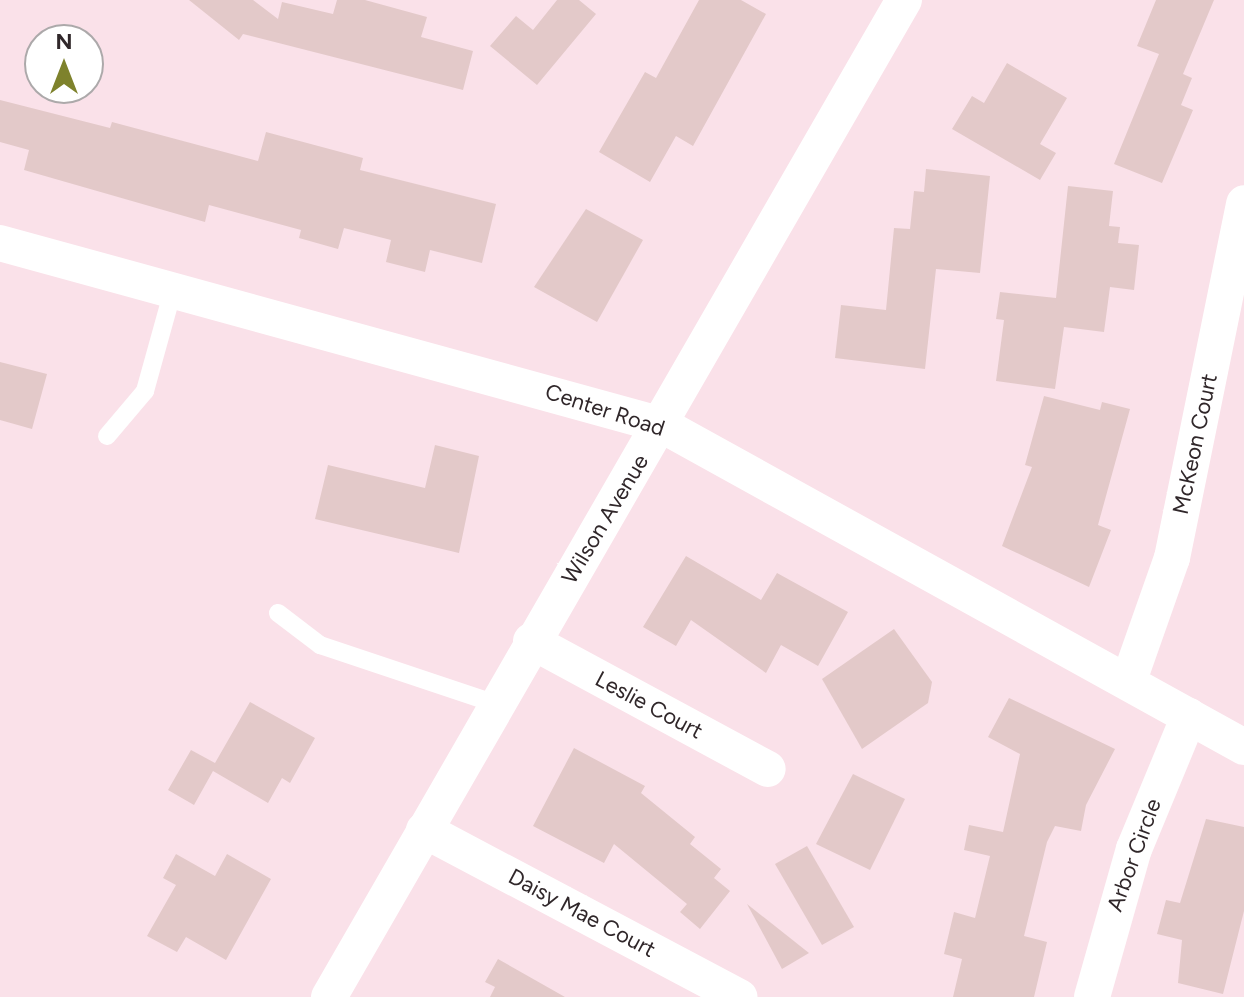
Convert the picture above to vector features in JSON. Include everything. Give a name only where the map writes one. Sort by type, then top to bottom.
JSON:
[{"type":"street","name":"Wilson Avenue","points":[[329,997],[493,703],[662,425],[904,0]]},
{"type":"street","name":"McKeon Court","points":[[1129,680],[1172,558],[1244,203]]},
{"type":"street","name":"Center Road","points":[[0,243],[662,425],[1129,680],[1244,747]]},
{"type":"street","name":"Leslie Court","points":[[531,641],[768,769]]},
{"type":"street","name":"Arbor Circle","points":[[1092,997],[1134,849],[1189,716]]},
{"type":"street","name":"Daisy Mae Court","points":[[424,830],[740,997]]},
{"type":"lane","points":[[107,436],[145,391],[173,290]]},
{"type":"lane","points":[[278,613],[320,645],[493,703]]},
{"type":"building","points":[[189,0],[253,0],[278,19],[282,2],[333,14],[337,0],[365,0],[427,17],[421,37],[473,51],[463,90],[243,34],[239,40]]},
{"type":"building","points":[[557,0],[579,0],[596,14],[537,85],[490,46],[516,16],[533,30]]},
{"type":"building","points":[[699,0],[741,0],[766,14],[693,146],[676,136],[650,182],[599,152],[645,72],[656,78]]},
{"type":"building","points":[[1156,0],[1214,0],[1183,74],[1192,78],[1181,105],[1193,110],[1162,183],[1114,164],[1159,54],[1137,46]]},
{"type":"building","points":[[1007,63],[1067,98],[1040,144],[1056,153],[1040,180],[952,129],[972,96],[984,103]]},
{"type":"building","points":[[0,100],[110,128],[112,122],[258,161],[266,132],[363,158],[360,170],[496,204],[482,263],[430,250],[425,272],[386,262],[391,240],[344,228],[338,249],[299,238],[301,230],[209,205],[205,222],[24,170],[29,150],[0,142]]},
{"type":"building","points":[[926,169],[990,176],[980,273],[936,269],[925,369],[835,358],[841,305],[886,310],[894,228],[910,229],[914,191],[924,192]]},
{"type":"building","points":[[1068,186],[1113,191],[1109,226],[1120,227],[1118,243],[1139,245],[1134,290],[1110,287],[1104,332],[1064,327],[1055,389],[996,381],[1004,320],[996,319],[1000,292],[1056,298]]},
{"type":"building","points":[[586,209],[643,240],[597,322],[534,287]]},
{"type":"building","points":[[0,362],[47,374],[32,429],[0,420]]},
{"type":"building","points":[[1044,396],[1100,410],[1102,402],[1130,409],[1098,525],[1111,530],[1089,587],[1002,546],[1032,467],[1025,465]]},
{"type":"building","points":[[435,445],[479,456],[459,553],[315,519],[328,465],[425,488]]},
{"type":"building","points":[[686,556],[761,600],[777,573],[848,612],[818,666],[781,645],[766,673],[691,620],[676,646],[643,627]]},
{"type":"building","points":[[894,629],[932,682],[928,703],[862,749],[822,679]]},
{"type":"building","points":[[1009,698],[1115,749],[1086,805],[1081,831],[1055,826],[1047,842],[1024,936],[1047,942],[1034,997],[953,997],[962,959],[944,954],[954,912],[975,918],[990,856],[964,850],[969,825],[1003,832],[1020,754],[988,737]]},
{"type":"building","points":[[250,702],[315,738],[290,783],[282,778],[268,803],[213,771],[194,805],[168,790],[191,750],[215,763]]},
{"type":"building","points":[[574,748],[645,786],[641,793],[695,837],[690,844],[721,869],[714,878],[730,891],[700,929],[680,912],[687,904],[614,844],[604,863],[533,826]]},
{"type":"building","points":[[853,774],[905,799],[870,870],[816,844]]},
{"type":"building","points":[[1206,819],[1244,827],[1244,911],[1223,994],[1178,983],[1182,940],[1157,934],[1166,900],[1180,903]]},
{"type":"building","points":[[807,846],[854,927],[822,945],[775,864]]},
{"type":"building","points":[[176,854],[215,876],[227,854],[271,879],[226,960],[186,937],[177,952],[147,936],[176,885],[163,878]]},
{"type":"building","points":[[747,904],[809,953],[782,969]]},
{"type":"building","points":[[498,959],[565,997],[490,997],[495,987],[485,982]]}]
